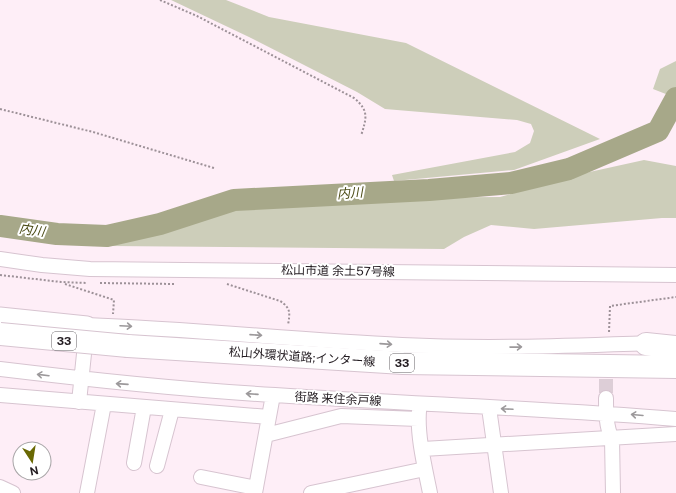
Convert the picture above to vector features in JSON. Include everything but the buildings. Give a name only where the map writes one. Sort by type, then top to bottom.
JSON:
[{"type":"highway","name":"松山外環状道路;インター線","points":[[0,334],[128,346],[403,363],[676,367]]},
{"type":"highway","points":[[646,344],[676,347]]},
{"type":"street","name":"松山市道 余土57号線","points":[[0,260],[42,266],[90,268],[676,275]]},
{"type":"street","points":[[0,316],[87,325],[183,329],[402,345],[482,348],[608,346],[676,343]]},
{"type":"street","points":[[79,402],[87,325]]},
{"type":"street","name":"街路 来住余戸線","points":[[0,369],[115,383],[273,395],[489,408],[606,413],[676,419]]},
{"type":"street","points":[[0,395],[269,417]]},
{"type":"street","points":[[201,477],[255,491],[273,395]]},
{"type":"street","points":[[606,398],[606,413],[609,434],[612,439],[613,493]]},
{"type":"street","points":[[87,493],[104,404]]},
{"type":"street","points":[[419,404],[418,419],[430,493]]},
{"type":"street","points":[[133,462],[144,407]]},
{"type":"street","points":[[489,408],[493,445],[501,493]]},
{"type":"street","points":[[157,466],[172,410]]},
{"type":"street","points":[[266,435],[341,416],[418,419]]},
{"type":"street","points":[[423,449],[612,439],[676,434]]},
{"type":"street","points":[[311,493],[425,469]]},
{"type":"street","points":[[0,487],[13,493]]},
{"type":"path","points":[[160,0],[197,16],[354,98],[361,104],[365,111],[366,119],[361,136]]},
{"type":"path","points":[[0,109],[93,132],[214,168]]},
{"type":"path","points":[[42,266],[48,277],[114,300],[113,314],[120,314]]},
{"type":"path","points":[[212,269],[215,278],[226,284],[280,301],[287,306],[290,312],[288,327]]},
{"type":"path","points":[[608,346],[610,306],[676,297]]},
{"type":"green space","points":[[171,0],[226,0],[269,17],[406,43],[600,139],[514,170],[394,181],[392,175],[515,152],[530,143],[534,131],[531,124],[517,120],[385,109],[357,92],[249,37]]},
{"type":"green space","points":[[676,61],[676,98],[653,89],[660,69]]},
{"type":"green space","points":[[644,160],[676,166],[676,218],[534,229],[491,225],[464,237],[444,249],[109,246],[207,218],[237,205],[371,198],[500,197],[585,173]]},
{"type":"waterway","name":"内川","points":[[0,226],[57,234],[107,236],[160,224],[234,200],[429,190],[511,183],[569,169],[658,131],[676,98]]},
{"type":"tunnel","points":[[606,358],[606,398]]}]
